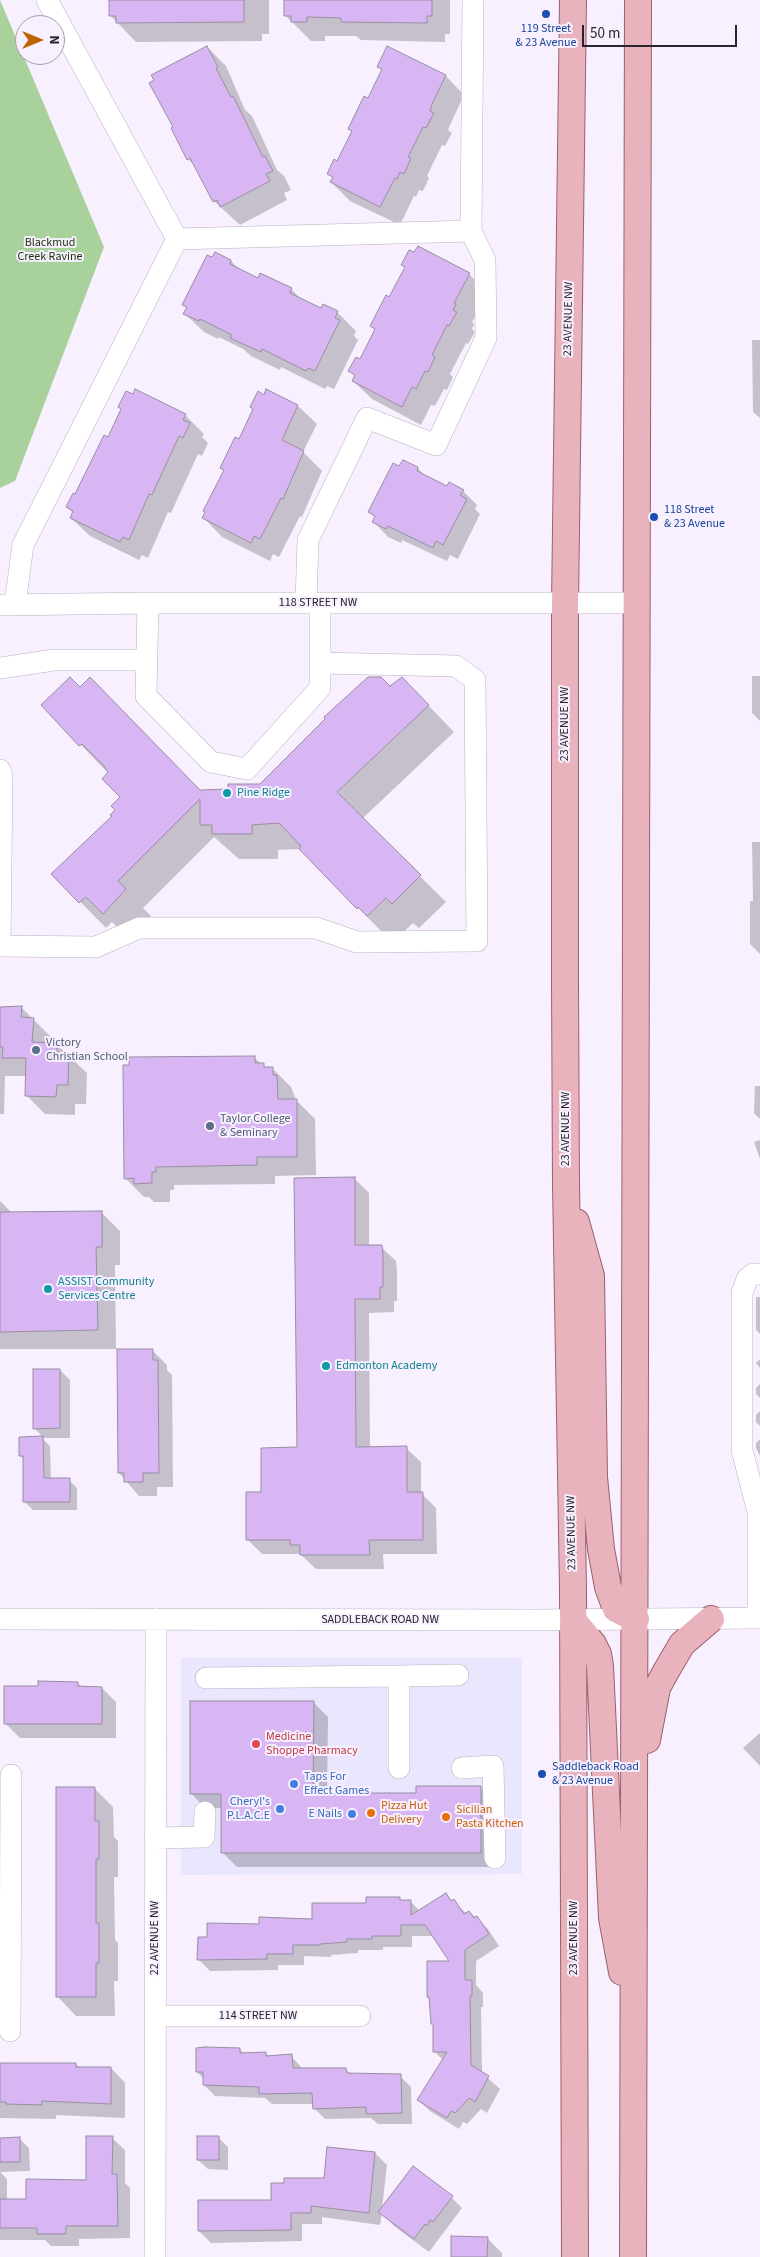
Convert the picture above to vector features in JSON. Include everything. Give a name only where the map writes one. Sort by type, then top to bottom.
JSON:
[{"type":"main road","name":"23 AVENUE NW","points":[[573,0],[565,604],[566,1185],[573,1620],[575,2257]]},
{"type":"main road","points":[[633,2257],[636,1790],[638,0]]},
{"type":"main road","points":[[638,203],[652,11],[656,0]]},
{"type":"main road","points":[[566,1185],[591,1276],[594,1477],[601,1549],[613,1604],[616,1609],[636,1619]]},
{"type":"main road","points":[[636,1790],[658,1688],[682,1644],[710,1619]]},
{"type":"main road","points":[[573,1620],[593,1644],[598,1654],[600,1666],[612,1918],[633,2029]]},
{"type":"street","points":[[47,0],[177,239]]},
{"type":"street","points":[[148,603],[146,696],[211,762],[247,769],[320,688],[320,663],[308,540],[367,418],[436,445],[486,338],[485,260],[472,231],[473,0]]},
{"type":"street","points":[[177,239],[472,231]]},
{"type":"street","points":[[7,604],[23,545],[177,239]]},
{"type":"street","name":"118 STREET NW","points":[[7,604],[636,603]]},
{"type":"street","points":[[0,668],[54,660],[146,660]]},
{"type":"street","points":[[0,770],[2,778],[0,946],[96,947],[139,928],[316,928],[357,942],[477,941],[475,680],[456,666],[320,663]]},
{"type":"street","points":[[759,1618],[759,1508],[742,1450],[742,1293],[747,1279],[753,1274],[760,1274]]},
{"type":"street","name":"SADDLEBACK ROAD NW","points":[[0,1619],[573,1620],[759,1618]]},
{"type":"street","name":"22 AVENUE NW","points":[[154,2257],[156,1619]]},
{"type":"street","points":[[206,1678],[458,1675]]},
{"type":"street","points":[[399,1676],[400,1768]]},
{"type":"street","points":[[462,1768],[493,1766],[495,1858]]},
{"type":"street","points":[[10,2031],[11,1775]]},
{"type":"street","points":[[155,1838],[204,1837],[205,1812]]},
{"type":"street","name":"114 STREET NW","points":[[156,2016],[360,2016]]},
{"type":"shaded area","points":[[181,1658],[522,1658],[522,1874],[181,1875]]},
{"type":"green space","name":"Blackmud Creek Ravine","points":[[0,0],[15,36],[15,65],[27,65],[104,247],[15,481],[0,488]]},
{"type":"building","points":[[109,0],[244,0],[244,22],[116,23],[116,16],[109,16]]},
{"type":"building","points":[[284,0],[432,0],[432,16],[427,16],[427,23],[341,22],[341,18],[307,17],[307,22],[291,22],[291,16],[284,16]]},
{"type":"building","points":[[207,46],[231,97],[233,96],[263,157],[265,156],[273,171],[266,174],[270,181],[220,207],[217,200],[213,202],[190,158],[187,160],[171,128],[173,127],[149,83],[154,80],[151,75]]},
{"type":"building","points":[[387,46],[446,75],[432,104],[430,111],[434,113],[426,128],[423,127],[408,157],[411,158],[404,174],[400,172],[397,179],[395,178],[380,207],[330,182],[333,177],[327,174],[334,159],[337,161],[352,131],[348,129],[364,96],[368,98],[382,69],[377,67]]},
{"type":"building","points":[[418,246],[470,273],[454,303],[456,304],[453,310],[457,312],[449,326],[447,325],[432,355],[435,357],[428,372],[425,371],[416,389],[412,387],[402,407],[352,381],[355,375],[348,371],[356,357],[360,359],[375,329],[370,326],[386,295],[389,297],[405,267],[401,265],[409,250],[414,252]]},
{"type":"building","points":[[215,252],[231,260],[230,264],[258,278],[260,273],[292,288],[290,293],[321,308],[323,304],[338,311],[335,318],[340,320],[315,371],[308,368],[306,371],[262,349],[261,352],[230,338],[232,335],[200,319],[199,321],[183,314],[187,307],[182,305],[207,255],[212,257]]},
{"type":"building","points":[[135,389],[186,414],[183,420],[190,423],[183,438],[179,436],[152,495],[149,494],[129,540],[123,537],[120,542],[70,518],[73,511],[66,507],[73,493],[75,494],[104,435],[108,437],[121,409],[118,407],[126,391],[133,394]]},
{"type":"building","points":[[266,389],[298,405],[282,440],[304,451],[283,499],[281,498],[260,539],[254,536],[251,543],[202,518],[205,512],[203,511],[224,470],[220,468],[235,437],[239,439],[253,409],[250,407],[258,391],[264,395]]},
{"type":"building","points":[[403,460],[418,467],[417,471],[447,486],[449,482],[464,490],[460,495],[467,499],[443,545],[436,541],[433,548],[388,526],[386,529],[372,522],[375,516],[368,512],[393,463],[399,466]]},
{"type":"building","name":"Pine Ridge","points":[[70,677],[80,687],[90,677],[200,790],[228,789],[228,784],[260,784],[325,719],[324,717],[368,677],[381,677],[390,686],[402,677],[429,705],[337,792],[421,875],[392,904],[386,898],[367,916],[358,907],[357,909],[299,849],[301,846],[279,823],[252,825],[252,834],[212,834],[212,825],[200,825],[200,799],[118,881],[126,889],[103,914],[86,897],[79,903],[51,874],[112,816],[110,815],[115,810],[111,806],[120,797],[102,779],[108,772],[104,766],[82,744],[79,746],[41,705]]},
{"type":"building","name":"Victory Christian School","points":[[22,1006],[21,1017],[34,1018],[32,1042],[57,1043],[57,1053],[69,1053],[68,1085],[57,1085],[56,1097],[25,1096],[26,1058],[2,1058],[3,1047],[0,1047],[0,1007]]},
{"type":"building","name":"Taylor College & Seminary","points":[[255,1056],[255,1063],[264,1063],[264,1067],[273,1067],[273,1075],[277,1075],[278,1099],[297,1099],[297,1157],[257,1157],[257,1165],[156,1167],[156,1172],[152,1172],[152,1183],[134,1184],[134,1178],[124,1179],[123,1065],[129,1065],[129,1057]]},
{"type":"building","name":"Edmonton Academy","points":[[355,1177],[355,1245],[382,1245],[383,1255],[383,1287],[380,1287],[380,1299],[355,1299],[356,1447],[407,1446],[407,1492],[423,1492],[423,1540],[369,1540],[370,1555],[300,1555],[300,1545],[290,1545],[290,1540],[246,1540],[246,1492],[261,1492],[261,1448],[297,1447],[294,1178]]},
{"type":"building","name":"ASSIST Community Services Centre","points":[[102,1211],[102,1247],[96,1247],[98,1330],[0,1332],[0,1212]]},
{"type":"building","points":[[117,1349],[153,1349],[153,1360],[158,1360],[159,1473],[143,1473],[143,1482],[124,1482],[124,1473],[118,1473]]},
{"type":"building","points":[[33,1369],[60,1369],[60,1428],[33,1429]]},
{"type":"building","points":[[43,1436],[44,1478],[70,1478],[70,1502],[23,1502],[23,1456],[19,1456],[19,1437]]},
{"type":"building","points":[[38,1681],[78,1682],[78,1686],[102,1687],[102,1724],[4,1724],[4,1686],[38,1686]]},
{"type":"building","points":[[190,1701],[314,1701],[313,1793],[416,1793],[416,1786],[481,1786],[481,1853],[221,1853],[221,1794],[190,1794]]},
{"type":"building","points":[[56,1787],[95,1787],[95,1821],[99,1821],[99,1859],[96,1859],[96,1923],[99,1923],[99,1963],[96,1963],[96,1997],[56,1997]]},
{"type":"building","points":[[446,1893],[451,1901],[454,1899],[464,1914],[469,1911],[474,1918],[477,1916],[489,1934],[465,1950],[465,1980],[472,1980],[472,1996],[470,1996],[471,2065],[489,2076],[475,2102],[469,2098],[455,2113],[451,2111],[447,2118],[417,2100],[447,2052],[433,2052],[433,2024],[431,2024],[429,1997],[427,1997],[427,1961],[449,1961],[425,1925],[401,1925],[401,1936],[372,1936],[372,1939],[347,1939],[347,1942],[293,1945],[293,1954],[267,1954],[267,1959],[197,1960],[198,1937],[207,1937],[207,1923],[259,1924],[259,1917],[312,1919],[312,1903],[366,1903],[366,1897],[400,1897],[400,1900],[411,1900],[411,1915]]},
{"type":"building","points":[[196,2048],[240,2048],[240,2053],[266,2052],[266,2056],[292,2054],[293,2068],[346,2068],[347,2073],[401,2074],[402,2113],[366,2114],[366,2107],[313,2109],[312,2093],[259,2094],[259,2087],[203,2085],[203,2072],[196,2072]]},
{"type":"building","points":[[0,2063],[76,2063],[76,2067],[111,2067],[111,2104],[42,2101],[42,2105],[6,2104],[6,2102],[0,2102]]},
{"type":"building","points":[[86,2136],[113,2136],[112,2174],[117,2174],[118,2226],[66,2226],[66,2234],[37,2234],[37,2228],[0,2228],[0,2199],[26,2199],[26,2179],[86,2180]]},
{"type":"building","points":[[197,2136],[219,2136],[219,2160],[197,2160]]},
{"type":"building","points":[[20,2137],[20,2162],[0,2162],[0,2138]]},
{"type":"building","points":[[327,2147],[375,2152],[369,2213],[311,2206],[311,2213],[291,2213],[291,2230],[198,2231],[198,2200],[271,2200],[271,2183],[284,2183],[284,2178],[324,2178]]},
{"type":"building","points":[[413,2166],[453,2196],[433,2222],[430,2220],[427,2226],[425,2224],[414,2239],[378,2212]]},
{"type":"building","points":[[451,2236],[488,2237],[487,2257],[451,2257]]},
{"type":"place","name":"119 Street & 23 Avenue","points":[[546,14]]},
{"type":"place","name":"118 Street & 23 Avenue","points":[[654,517]]},
{"type":"place","name":"Pine Ridge","points":[[227,793]]},
{"type":"place","name":"Victory Christian School","points":[[36,1050]]},
{"type":"place","name":"Taylor College & Seminary","points":[[210,1126]]},
{"type":"place","name":"ASSIST Community Services Centre","points":[[48,1289]]},
{"type":"place","name":"Edmonton Academy","points":[[326,1366]]},
{"type":"place","name":"Medicine Shoppe Pharmacy","points":[[256,1744]]},
{"type":"place","name":"Saddleback Road & 23 Avenue","points":[[542,1774]]},
{"type":"place","name":"Taps For Effect Games","points":[[294,1784]]},
{"type":"place","name":"Cheryl's P.L.A.C.E","points":[[280,1809]]},
{"type":"place","name":"Pizza Hut Delivery","points":[[371,1813]]},
{"type":"place","name":"E Nails","points":[[352,1814]]},
{"type":"place","name":"Sicilian Pasta Kitchen","points":[[446,1817]]}]
